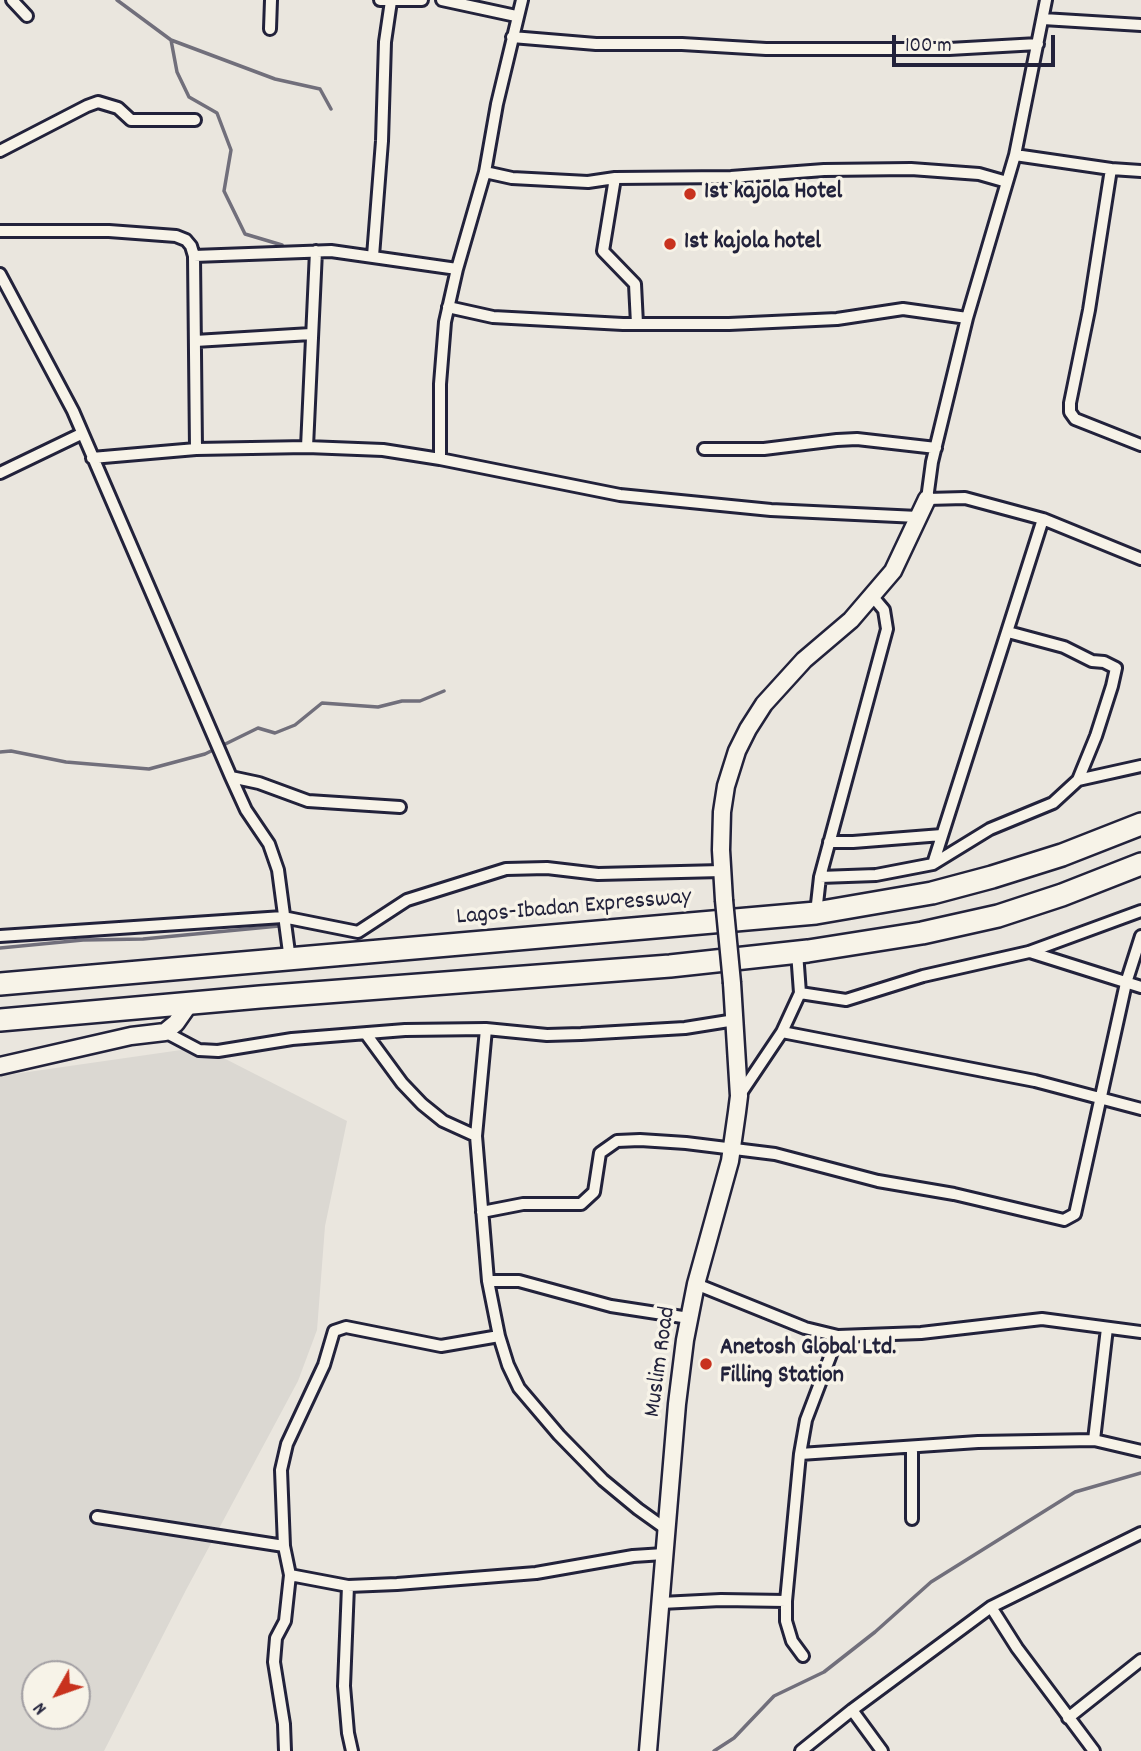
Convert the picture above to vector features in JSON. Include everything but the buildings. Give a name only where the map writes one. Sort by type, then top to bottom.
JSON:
[{"type":"highway","name":"Lagos-Ibadan Expressway","points":[[0,984],[816,913],[932,893],[992,877],[1062,855],[1141,824]]},
{"type":"highway","points":[[0,1020],[656,967],[797,952],[922,933],[998,916],[1062,895],[1141,864]]},
{"type":"street","points":[[12,0],[27,16]]},
{"type":"street","points":[[270,29],[271,0]]},
{"type":"street","points":[[373,256],[382,141],[386,1],[422,0]]},
{"type":"street","points":[[442,0],[516,16]]},
{"type":"street","points":[[440,459],[440,384],[448,307],[485,172],[497,104],[522,0]]},
{"type":"street","points":[[1046,0],[1015,155],[967,318],[936,448],[927,499],[965,498],[1043,519],[1141,559]]},
{"type":"street","points":[[1043,19],[1141,26]]},
{"type":"street","points":[[512,37],[596,44],[682,44],[766,49],[949,49],[1038,44]]},
{"type":"street","points":[[0,151],[98,102],[118,108],[131,120],[194,120]]},
{"type":"street","points":[[1015,155],[1141,171]]},
{"type":"street","points":[[485,172],[512,178],[588,182],[615,178],[730,177],[824,170],[911,169],[969,173],[1007,182]]},
{"type":"street","points":[[1111,169],[1070,412],[1075,419],[1141,445]]},
{"type":"street","points":[[615,178],[603,251],[635,284],[637,324]]},
{"type":"street","points":[[0,231],[109,232],[176,236],[186,240],[194,256],[197,449]]},
{"type":"street","points":[[307,447],[316,251]]},
{"type":"street","points":[[194,256],[316,251],[373,256],[457,269]]},
{"type":"street","points":[[0,274],[73,411],[230,777],[246,810],[269,844],[278,870],[290,960]]},
{"type":"street","points":[[448,307],[493,317],[637,324],[729,324],[837,319],[903,309],[967,318]]},
{"type":"street","points":[[195,341],[311,334]]},
{"type":"street","points":[[0,473],[81,434]]},
{"type":"street","points":[[704,449],[764,449],[857,439],[936,448]]},
{"type":"street","points":[[92,458],[197,449],[307,447],[383,450],[620,495],[771,510],[918,517]]},
{"type":"street","name":"Muslim Road","points":[[648,1751],[677,1404],[689,1318],[733,1149],[739,1096],[722,871],[722,812],[726,786],[737,751],[764,704],[804,660],[851,620],[873,597],[901,559],[927,499]]},
{"type":"street","points":[[933,864],[1043,519]]},
{"type":"street","points":[[816,913],[820,877],[887,629],[884,610],[873,597]]},
{"type":"street","points":[[820,877],[876,875],[933,864],[990,830],[1053,803],[1077,780],[1096,736],[1116,668],[1104,662],[1092,661],[1064,647],[1008,632]]},
{"type":"street","points":[[1077,780],[1141,766]]},
{"type":"street","points":[[230,777],[259,783],[308,801],[400,807]]},
{"type":"street","points":[[829,842],[942,835]]},
{"type":"street","points":[[0,936],[283,917],[358,932],[407,900],[506,869],[547,868],[598,874],[722,871]]},
{"type":"street","points":[[800,993],[846,1000],[923,976],[1029,951],[1141,911]]},
{"type":"street","points":[[482,1212],[523,1204],[581,1204],[594,1192],[600,1153],[617,1142],[686,1143],[775,1154],[878,1181],[954,1194],[1064,1220],[1075,1214],[1126,983],[1141,936]]},
{"type":"street","points":[[1029,951],[1141,987]]},
{"type":"street","points":[[739,1096],[782,1032],[800,993],[797,952]]},
{"type":"street","points":[[0,1066],[131,1036],[164,1032],[176,1023],[190,1003]]},
{"type":"street","points":[[164,1032],[199,1050],[218,1051],[292,1039],[405,1030],[486,1029],[547,1035],[581,1034],[685,1028],[734,1020]]},
{"type":"street","points":[[486,1029],[476,1136],[488,1280],[499,1336],[508,1365],[533,1408],[603,1480],[666,1529]]},
{"type":"street","points":[[782,1032],[1035,1081],[1141,1109]]},
{"type":"street","points":[[366,1034],[402,1083],[422,1104],[443,1121],[476,1136]]},
{"type":"street","points":[[488,1280],[519,1281],[611,1306],[689,1318]]},
{"type":"street","points":[[696,1284],[785,1321],[838,1336],[922,1333],[1042,1319],[1141,1332]]},
{"type":"street","points":[[285,1751],[274,1650],[276,1638],[285,1621],[290,1575],[284,1546],[281,1470],[287,1444],[324,1365],[334,1331],[346,1327],[441,1346],[499,1336]]},
{"type":"street","points":[[1094,1440],[1107,1328]]},
{"type":"street","points":[[803,1656],[792,1641],[786,1621],[800,1454],[806,1420],[838,1336]]},
{"type":"street","points":[[800,1454],[978,1442],[1094,1440],[1141,1451]]},
{"type":"street","points":[[912,1448],[912,1519]]},
{"type":"street","points":[[97,1517],[284,1546]]},
{"type":"street","points":[[801,1751],[991,1607],[1141,1533]]},
{"type":"street","points":[[290,1575],[348,1586],[536,1573],[633,1556],[664,1554]]},
{"type":"street","points":[[348,1586],[344,1686],[352,1751]]},
{"type":"street","points":[[661,1603],[786,1601]]},
{"type":"street","points":[[991,1607],[1017,1648],[1094,1751]]},
{"type":"street","points":[[1068,1718],[1141,1660]]},
{"type":"street","points":[[852,1710],[883,1751]]},
{"type":"shaded area","points":[[202,1047],[347,1121],[325,1226],[317,1330],[298,1381],[186,1590],[104,1751],[0,1751],[0,1076]]},
{"type":"waterway","points":[[117,0],[171,40],[275,79],[320,89],[331,109]]},
{"type":"waterway","points":[[171,40],[177,72],[189,97],[217,113],[231,150],[224,191],[245,234],[282,245]]},
{"type":"waterway","points":[[0,752],[11,751],[66,762],[149,769],[205,754],[258,728],[275,733],[295,725],[322,703],[378,707],[402,701],[420,701],[444,691]]},
{"type":"waterway","points":[[0,948],[83,940],[143,939],[279,926]]},
{"type":"waterway","points":[[714,1751],[734,1738],[774,1696],[824,1672],[875,1632],[931,1582],[1075,1492],[1141,1473]]},
{"type":"place","name":"1st kajola Hotel","points":[[690,194]]},
{"type":"place","name":"1st kajola hotel","points":[[670,244]]},
{"type":"place","name":"Anetosh Global Ltd. Filling Station","points":[[706,1364]]}]
